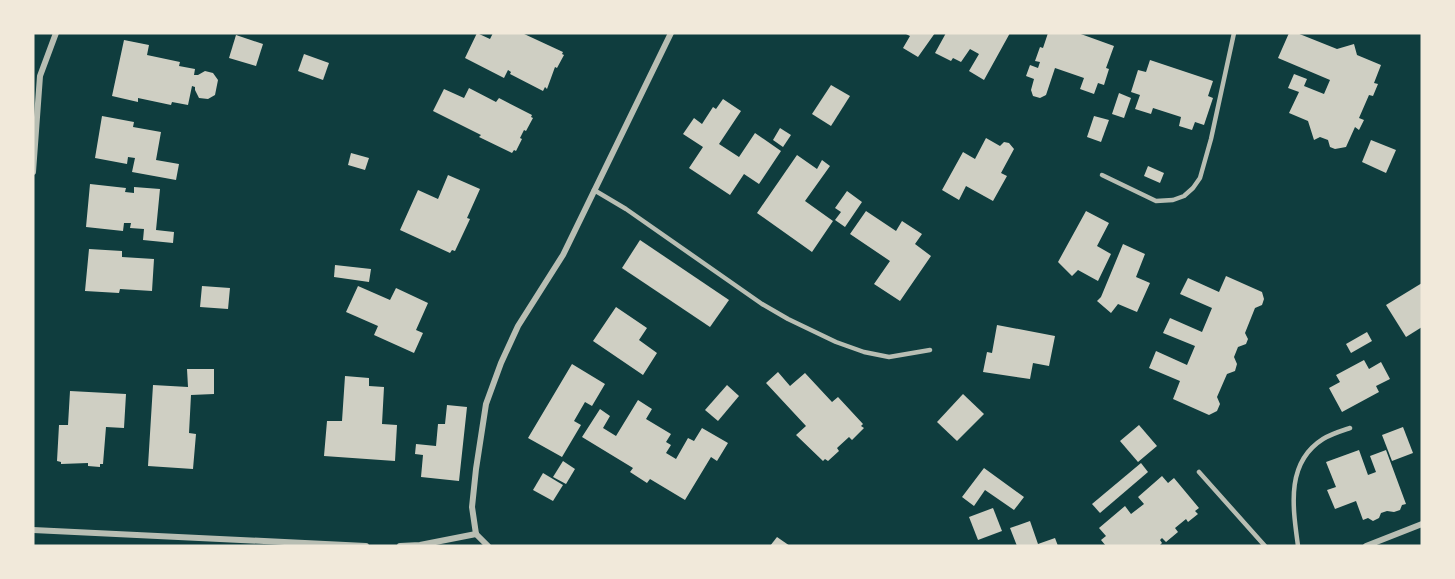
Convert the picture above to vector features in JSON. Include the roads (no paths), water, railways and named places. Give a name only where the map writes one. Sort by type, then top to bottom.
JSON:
[{"type":"street","points":[[33,172],[40,76],[56,33]]},
{"type":"street","points":[[488,546],[476,534],[472,507],[486,404],[518,326],[563,255],[671,33]]},
{"type":"street","points":[[1366,546],[1422,524]]},
{"type":"street","points":[[33,530],[366,546]]},
{"type":"street","points":[[400,546],[420,545],[476,534]]},
{"type":"lane","points":[[1102,174],[1156,201],[1173,200],[1184,196],[1194,188],[1200,178],[1211,140],[1234,33]]},
{"type":"lane","points":[[594,190],[626,209],[762,304],[836,342],[864,352],[889,357],[930,350]]},
{"type":"lane","points":[[1298,546],[1292,501],[1293,485],[1299,466],[1308,452],[1324,438],[1350,428]]},
{"type":"lane","points":[[1199,472],[1265,546]]}]
